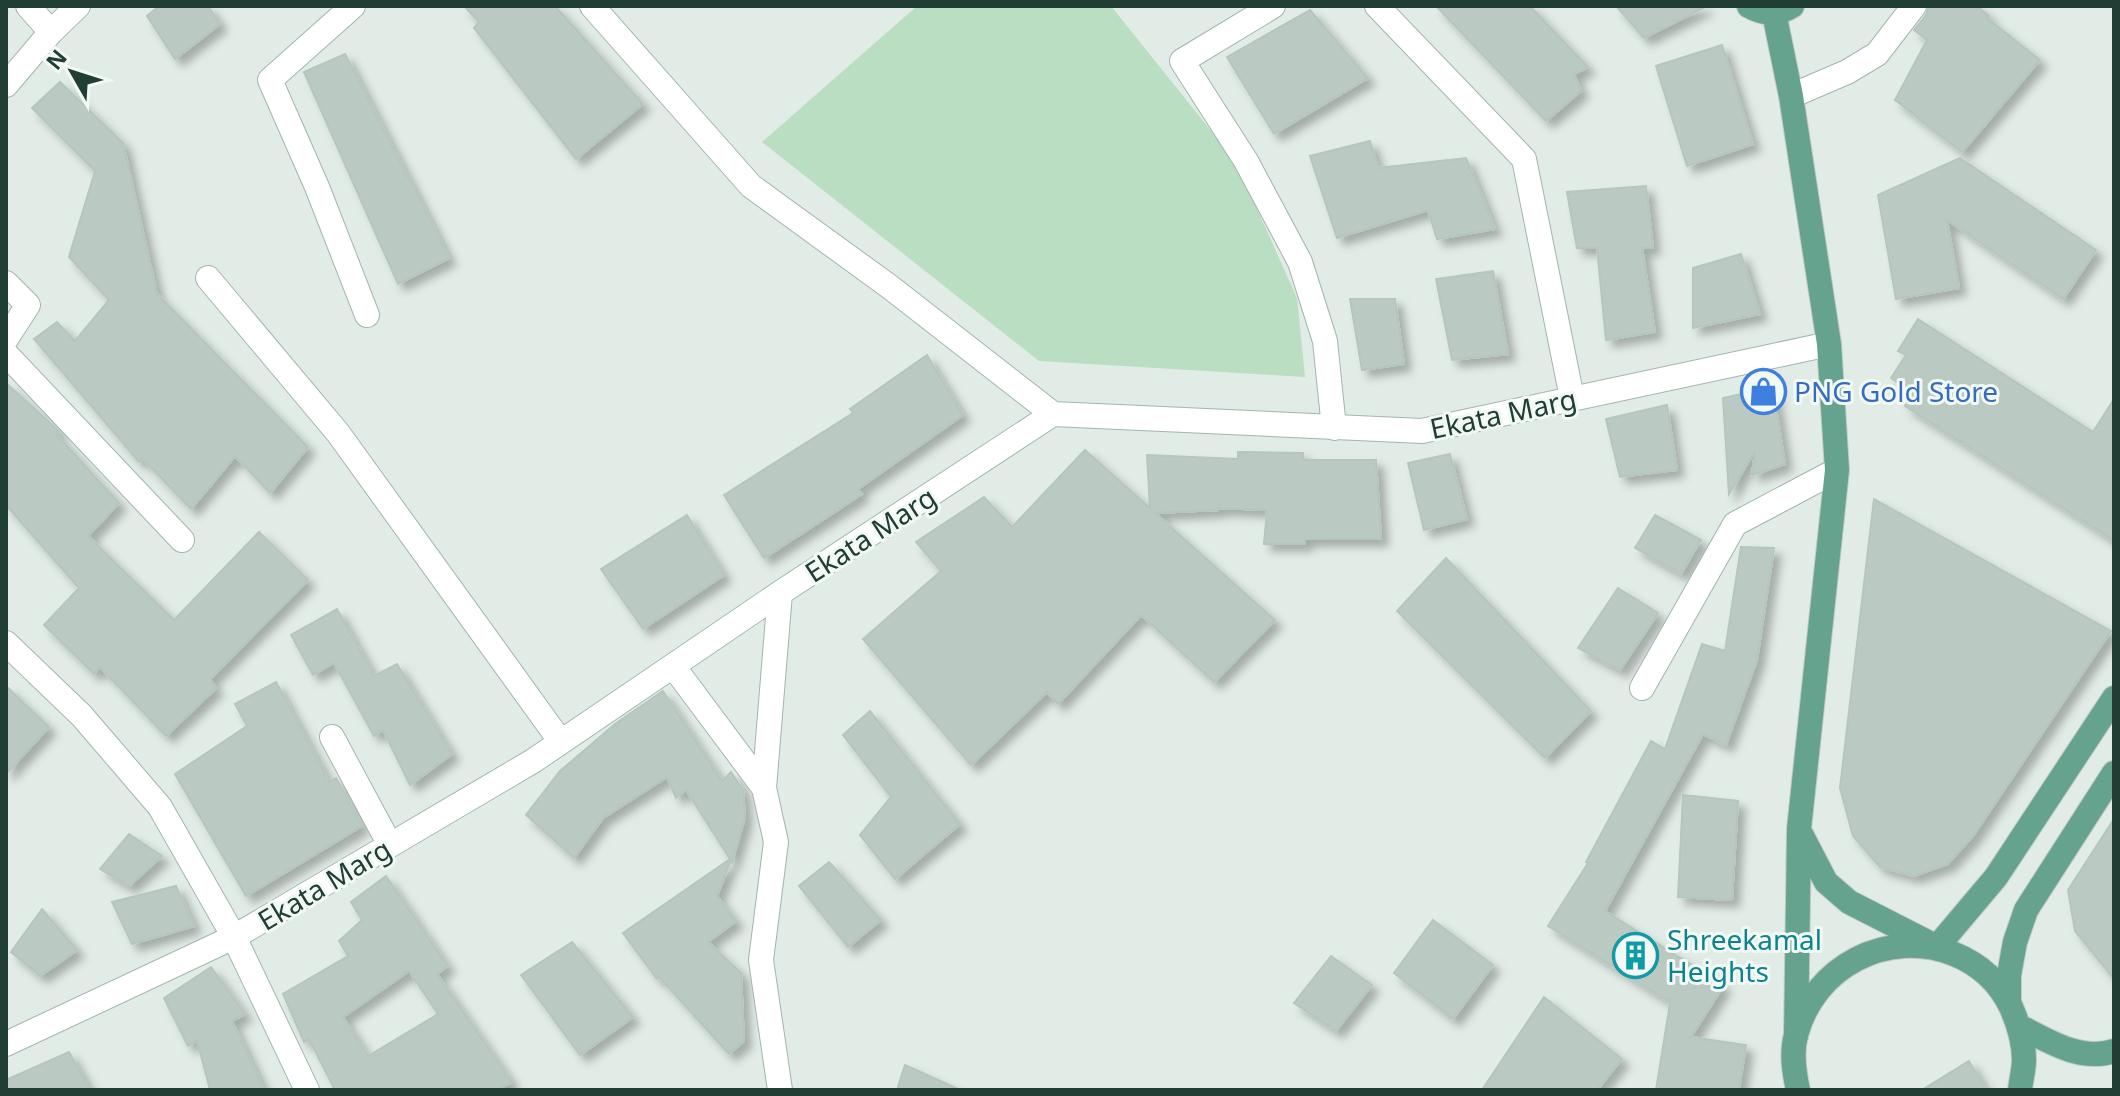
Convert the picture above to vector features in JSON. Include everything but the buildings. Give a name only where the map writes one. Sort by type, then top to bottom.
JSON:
[{"type":"main road","points":[[1749,6],[1761,12],[1783,9],[1791,96],[1829,344],[1837,470],[1799,829],[1793,1066],[1798,1090]]},
{"type":"main road","points":[[1937,947],[1996,877],[2114,698]]},
{"type":"main road","points":[[2009,1002],[2011,964],[2026,910],[2114,773]]},
{"type":"main road","points":[[1799,829],[1826,882],[1849,902],[1965,958],[1992,977],[2009,1002],[2019,1026],[2024,1060],[2020,1090]]},
{"type":"main road","points":[[1796,1036],[1809,1002],[1833,973],[1843,966],[1864,953],[1900,945],[1937,947]]},
{"type":"main road","points":[[2019,1026],[2061,1048],[2100,1056],[2114,1051]]},
{"type":"street","points":[[28,6],[51,32]]},
{"type":"street","points":[[6,85],[51,32],[78,6]]},
{"type":"street","points":[[353,6],[270,80],[317,187],[367,315]]},
{"type":"street","points":[[592,6],[751,186],[890,287],[1053,414]]},
{"type":"street","points":[[1273,6],[1182,61],[1246,161],[1300,262],[1325,341],[1334,428]]},
{"type":"street","points":[[1377,6],[1524,159],[1572,398]]},
{"type":"street","points":[[1791,96],[1847,72],[1877,54],[1914,6]]},
{"type":"street","points":[[208,278],[338,433],[561,742]]},
{"type":"street","points":[[6,283],[28,305],[6,339]]},
{"type":"street","name":"Ekata Marg","points":[[6,1044],[234,937],[390,845],[561,742],[780,593],[1053,414],[1422,431],[1829,344]]},
{"type":"street","points":[[6,354],[182,540]]},
{"type":"street","points":[[1642,688],[1735,524],[1837,470]]},
{"type":"street","points":[[780,593],[764,788],[776,842],[761,960],[780,1090]]},
{"type":"street","points":[[6,643],[82,716],[160,807],[234,937],[307,1090]]},
{"type":"street","points":[[673,666],[764,788]]},
{"type":"street","points":[[332,737],[390,845]]},
{"type":"green space","points":[[917,6],[1111,6],[1236,162],[1297,298],[1305,377],[1039,361],[762,142]]},
{"type":"place","name":"PNG Gold Store","points":[[1763,391]]},
{"type":"place","name":"Shreekamal Heights","points":[[1636,955]]}]
